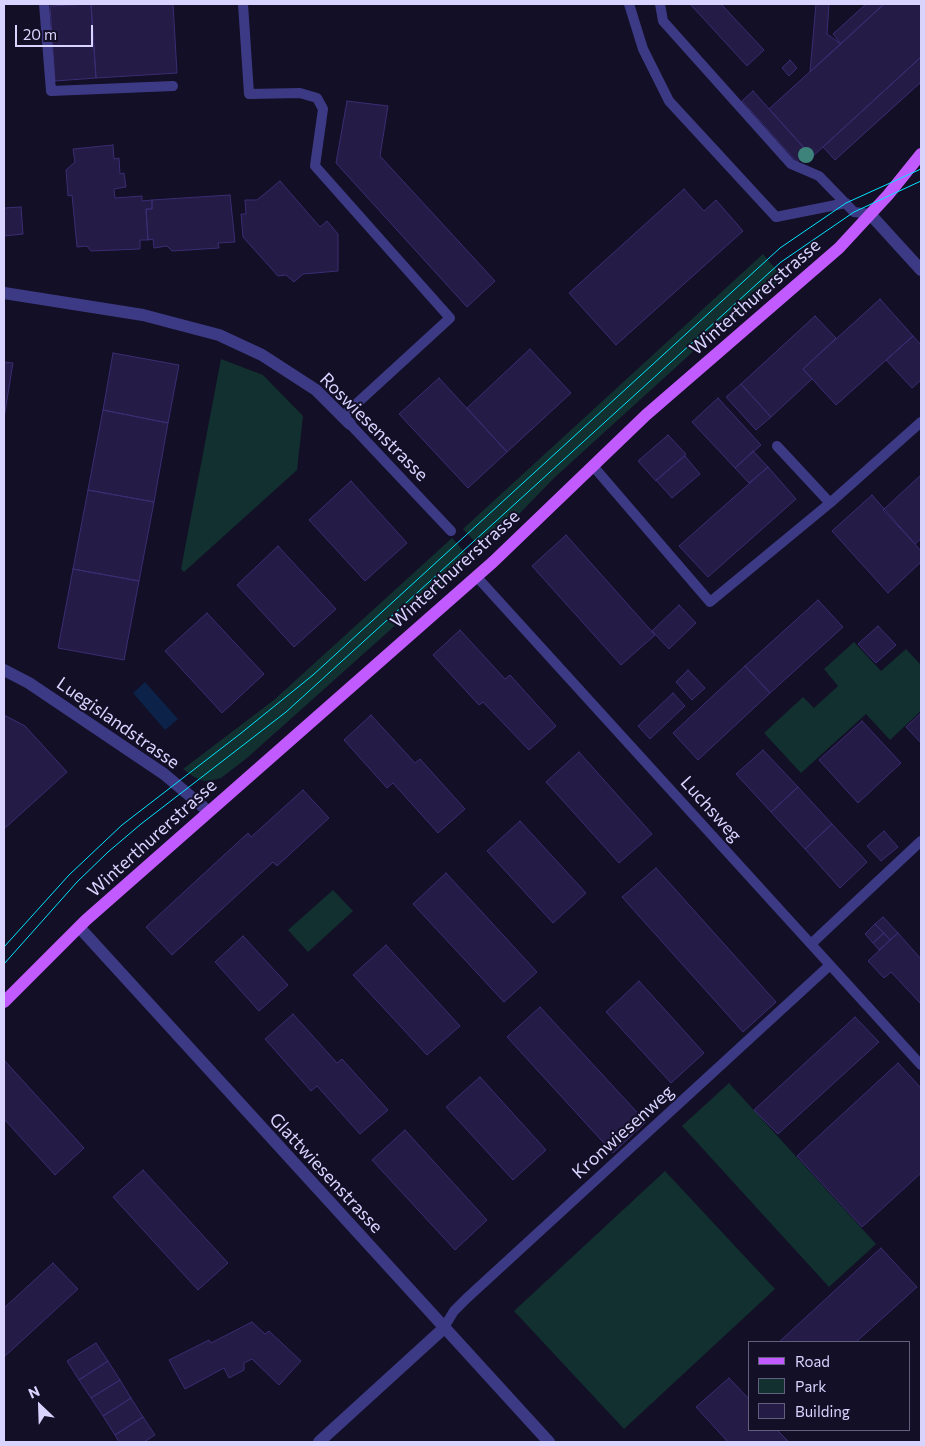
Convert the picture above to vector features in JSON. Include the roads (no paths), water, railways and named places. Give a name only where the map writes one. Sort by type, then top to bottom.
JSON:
[{"type":"main road","name":"Winterthurerstrasse","points":[[4,1002],[78,927],[476,576],[646,415],[838,248],[904,176],[921,154]]},
{"type":"street","points":[[870,214],[921,270]]},
{"type":"street","name":"Roswiesenstrasse","points":[[4,293],[143,315],[219,336],[262,355],[316,390],[346,420]]},
{"type":"street","name":"Luegislandstrasse","points":[[4,670],[29,683],[164,774],[208,811]]},
{"type":"street","name":"Glattwiesenstrasse","points":[[78,927],[443,1329],[549,1442]]},
{"type":"street","points":[[320,1442],[443,1329]]},
{"type":"lane","points":[[44,4],[51,91],[173,86]]},
{"type":"lane","points":[[243,4],[250,94],[300,93],[317,98],[322,109],[315,166],[450,318],[346,420]]},
{"type":"lane","points":[[629,4],[643,49],[669,102],[776,217],[846,204]]},
{"type":"lane","points":[[660,4],[663,21],[790,164],[819,176],[854,212],[870,214]]},
{"type":"lane","name":"Roswiesenstrasse","points":[[346,420],[452,532]]},
{"type":"lane","points":[[592,466],[710,602],[830,503],[921,422]]},
{"type":"lane","points":[[777,446],[830,503]]},
{"type":"lane","name":"Luchsweg","points":[[476,576],[921,1064]]},
{"type":"lane","points":[[811,944],[921,841]]},
{"type":"lane","name":"Kronwiesenweg","points":[[443,1329],[454,1311],[467,1298],[830,965]]},
{"type":"water","points":[[145,682],[178,719],[165,730],[133,693]]},
{"type":"tram line","points":[[4,947],[69,875],[122,825],[313,675],[780,248],[846,203],[921,169]]},
{"type":"tram line","points":[[4,964],[77,882],[108,852],[141,824],[286,712],[781,262],[854,212],[921,181]]}]
